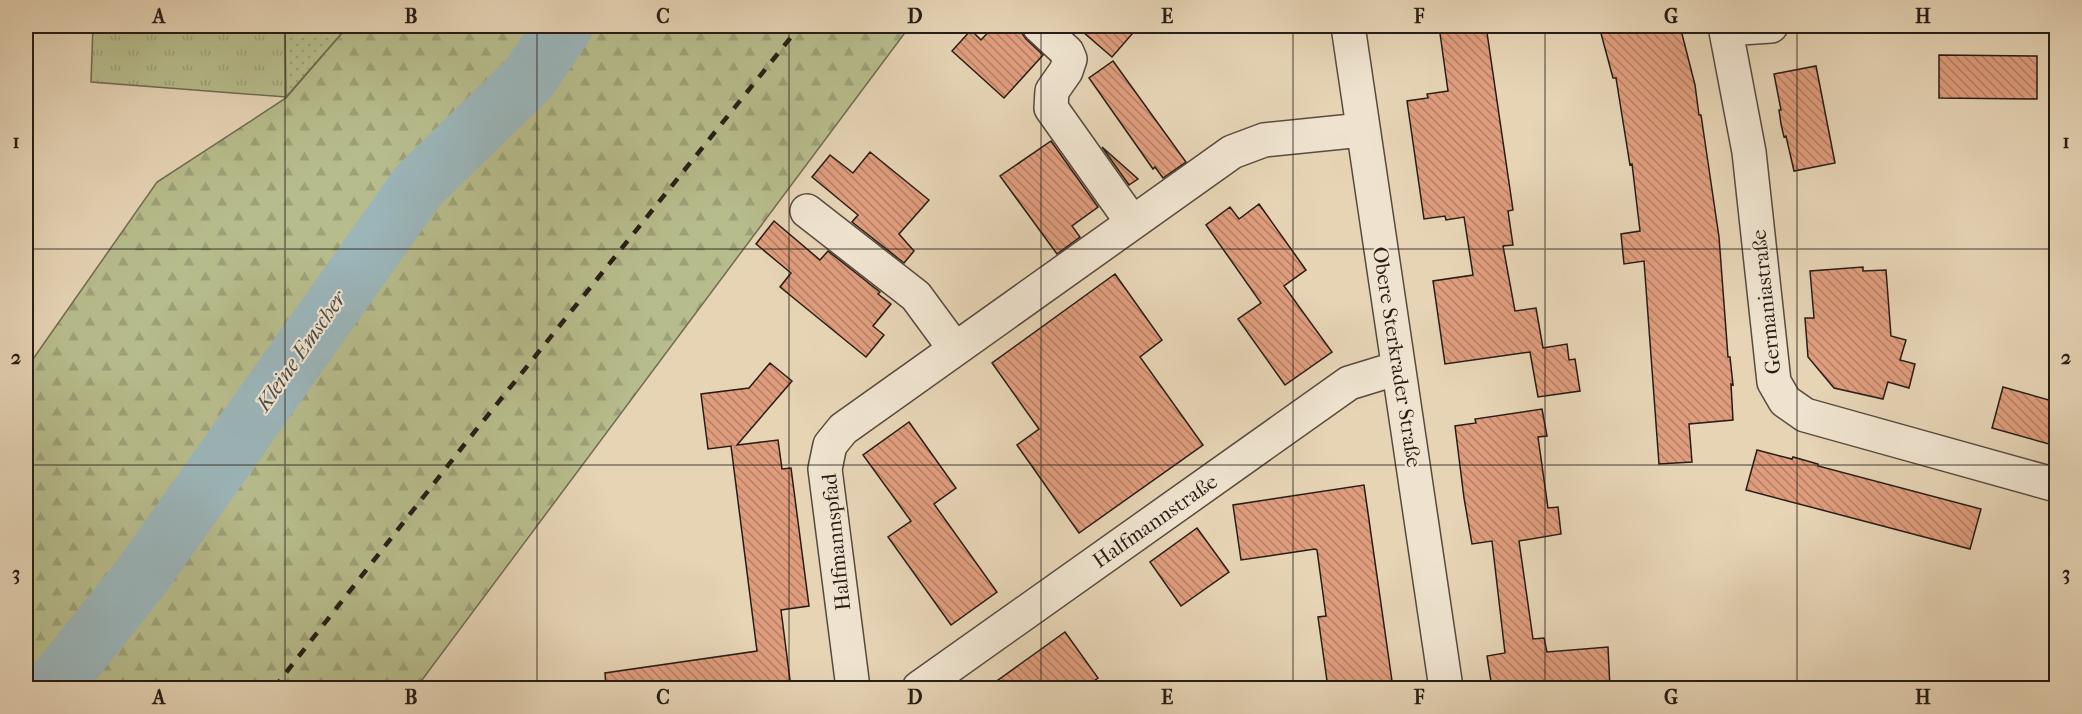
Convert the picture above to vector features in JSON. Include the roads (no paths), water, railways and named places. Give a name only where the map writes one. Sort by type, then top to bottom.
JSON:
[{"type":"street","points":[[1039,26],[1067,52],[1070,59],[1066,71],[1052,91],[1051,108],[1132,222]]},
{"type":"street","name":"Obere Sterkrader Straße","points":[[1348,26],[1446,688]]},
{"type":"street","points":[[1725,27],[1771,26]]},
{"type":"street","name":"Germaniastraße","points":[[1725,27],[1749,152],[1774,382],[1785,401],[1804,415],[2056,485]]},
{"type":"street","name":"Halfmannspfad","points":[[853,688],[825,469],[830,445],[843,429],[1232,152],[1264,140],[1362,130]]},
{"type":"street","points":[[807,211],[916,296],[955,349]]},
{"type":"street","name":"Halfmannstraße","points":[[919,688],[1349,383],[1398,369]]},
{"type":"waterway","name":"Kleine Emscher","points":[[52,688],[141,577],[418,186],[529,78],[564,26]]},
{"type":"railway","points":[[274,688],[464,445],[800,26]]}]
